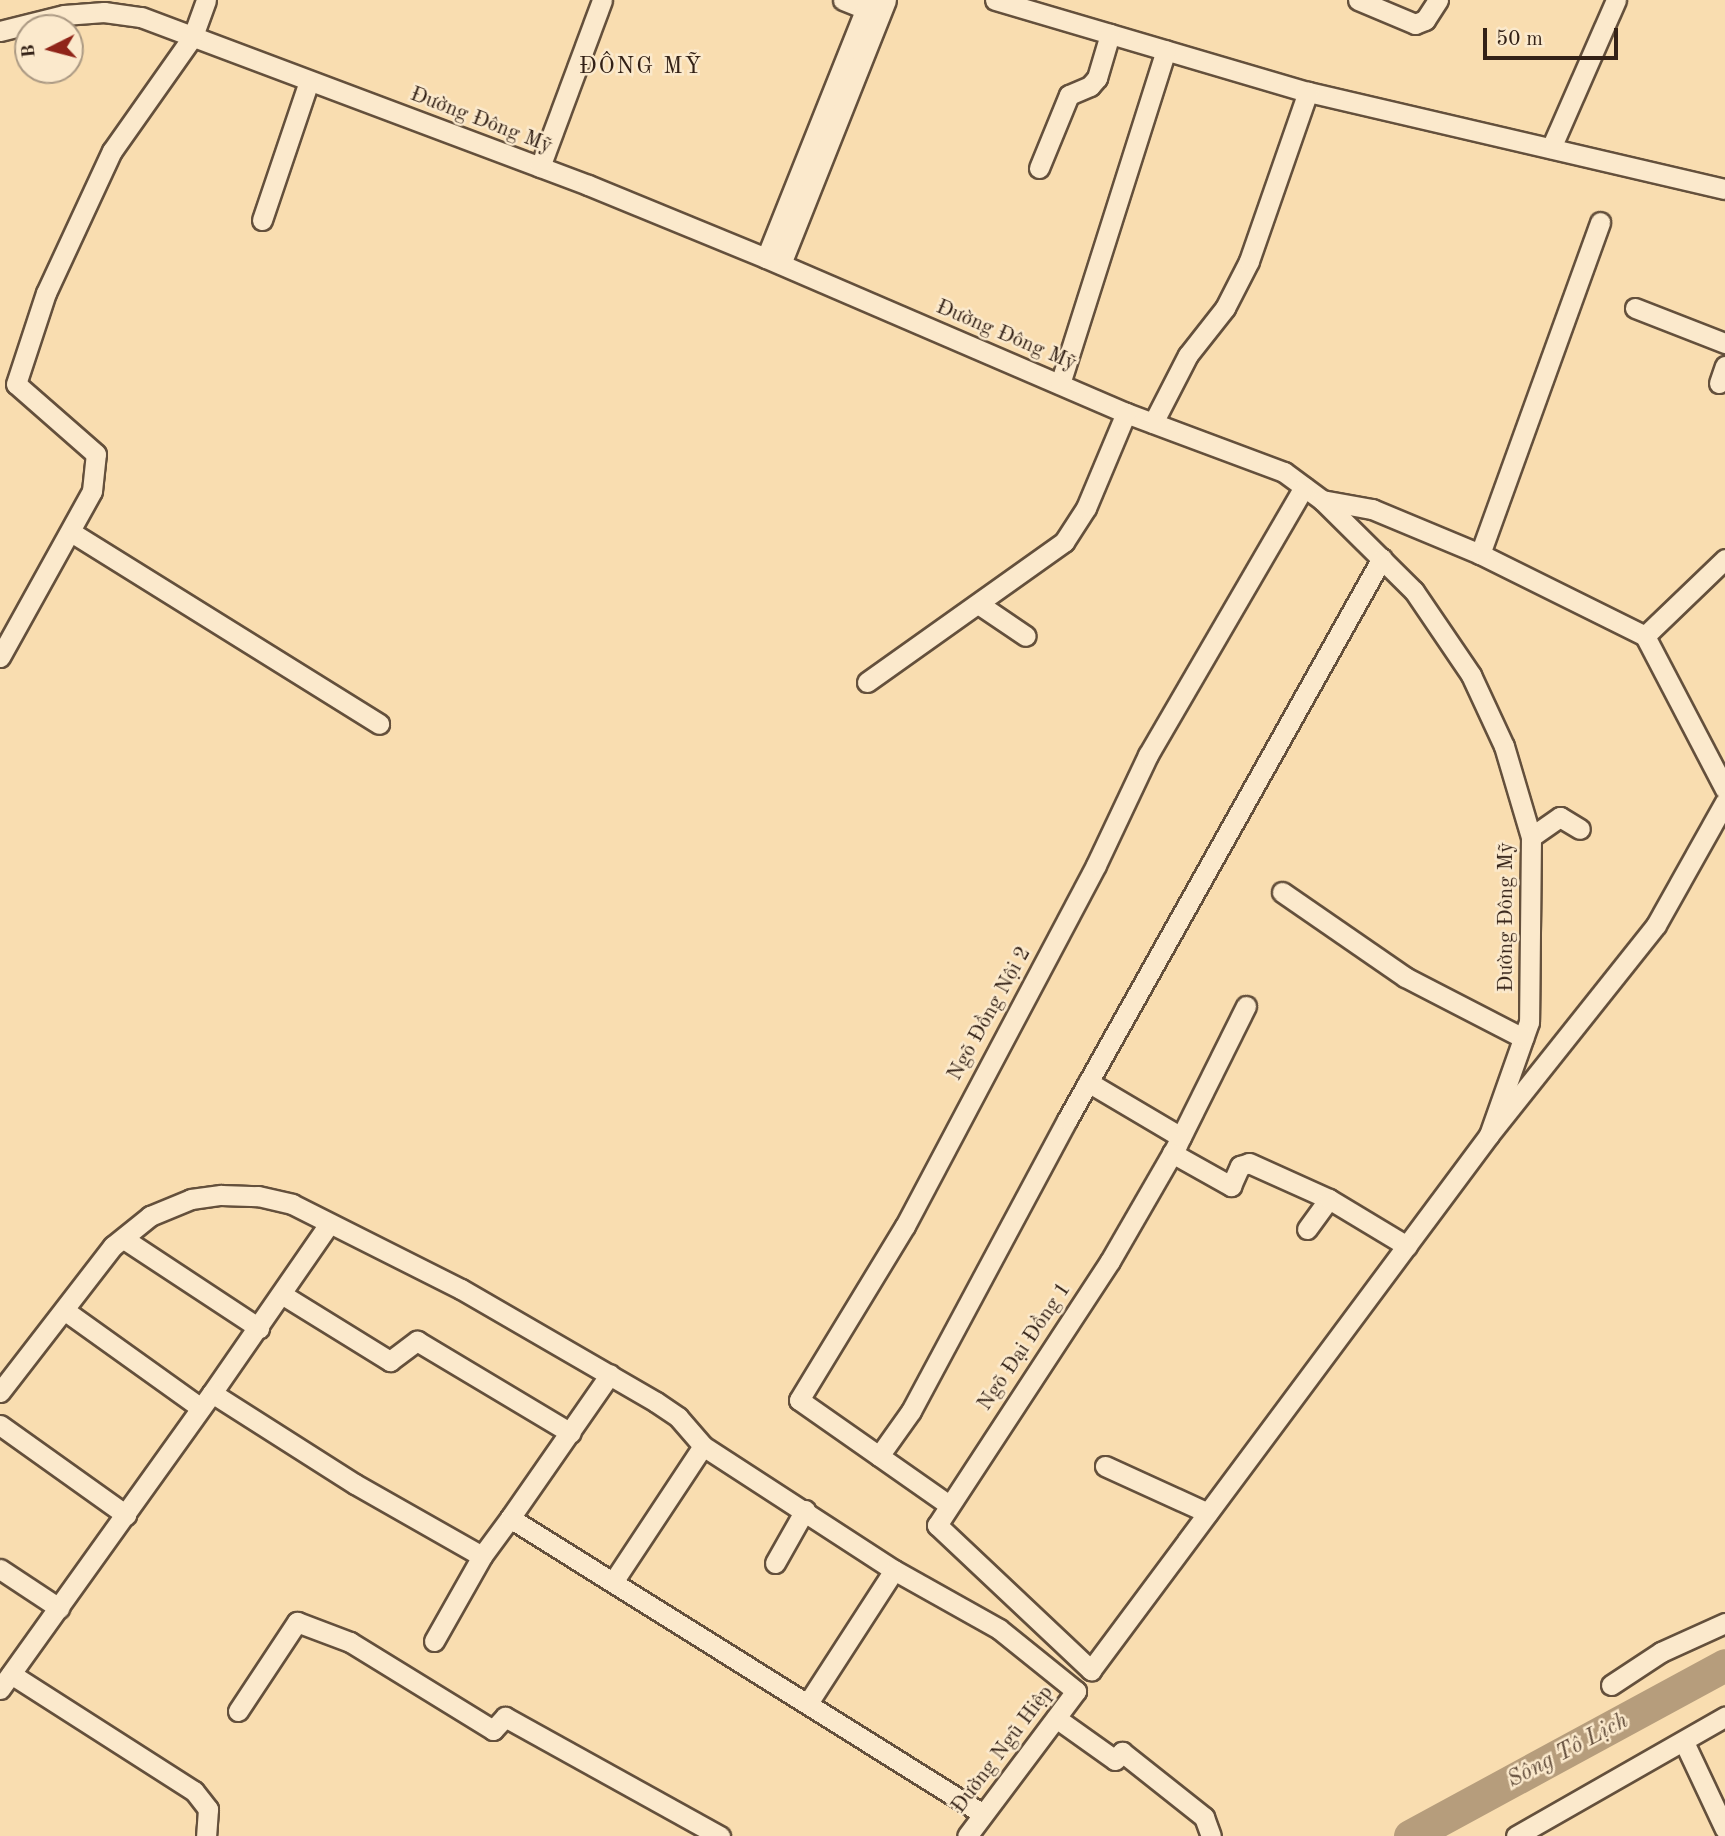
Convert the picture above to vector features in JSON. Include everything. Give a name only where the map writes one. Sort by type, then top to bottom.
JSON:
[{"type":"street","points":[[0,657],[92,491],[96,454],[16,384],[46,293],[112,151],[193,36],[206,0]]},
{"type":"street","points":[[540,167],[602,0]]},
{"type":"street","points":[[774,261],[867,5],[843,0]]},
{"type":"street","points":[[774,261],[886,0]]},
{"type":"street","points":[[995,0],[1050,8],[1110,34],[1308,92],[1725,189]]},
{"type":"street","points":[[1357,0],[1415,24],[1424,20],[1438,0]]},
{"type":"street","points":[[1550,148],[1616,0]]},
{"type":"street","name":"Đường Đông Mỹ","points":[[0,31],[64,15],[104,12],[141,17],[540,167],[774,261],[1126,413],[1284,472],[1322,500],[1414,591],[1471,675],[1504,746],[1531,837],[1529,1022],[1489,1135]]},
{"type":"street","points":[[1039,168],[1069,94],[1090,86],[1097,78],[1110,34]]},
{"type":"street","points":[[1059,384],[1166,50]]},
{"type":"street","points":[[262,220],[309,81]]},
{"type":"street","points":[[1153,423],[1188,355],[1237,285],[1308,92]]},
{"type":"street","points":[[1480,554],[1600,222]]},
{"type":"street","points":[[1635,308],[1725,343]]},
{"type":"street","points":[[867,682],[981,606],[1064,542],[1086,508],[1126,413]]},
{"type":"street","name":"Ngõ Đồng Nội 2","points":[[949,1505],[799,1399],[905,1226],[1097,865],[1148,755],[1304,487]]},
{"type":"street","points":[[1322,500],[1372,509],[1480,554],[1645,636],[1725,789]]},
{"type":"street","points":[[71,532],[230,627],[379,723]]},
{"type":"street","points":[[879,1456],[911,1411],[1088,1082],[1382,558]]},
{"type":"street","points":[[1645,636],[1725,559]]},
{"type":"street","points":[[981,606],[1026,636]]},
{"type":"street","points":[[1105,1466],[1208,1513],[1489,1135],[1656,925],[1725,802]]},
{"type":"street","points":[[1531,837],[1560,817],[1580,829]]},
{"type":"street","points":[[1282,892],[1405,977],[1523,1038]]},
{"type":"street","name":"Ngõ Đại Đồng 1","points":[[1208,1513],[1091,1670],[937,1525],[1096,1283],[1177,1145],[1246,1006]]},
{"type":"street","points":[[1088,1082],[1231,1186],[1240,1166],[1248,1163],[1329,1199],[1407,1246]]},
{"type":"street","points":[[0,1392],[124,1239],[160,1212],[191,1199],[221,1195],[258,1196],[292,1204],[461,1289],[610,1374],[678,1417],[703,1446],[894,1570],[808,1703]]},
{"type":"street","points":[[1307,1229],[1329,1199]]},
{"type":"street","points":[[206,1836],[208,1809],[194,1791],[5,1682],[284,1295],[329,1224]]},
{"type":"street","points":[[124,1239],[259,1328]]},
{"type":"street","points":[[284,1295],[390,1361],[417,1341],[571,1433]]},
{"type":"street","points":[[65,1310],[206,1401],[482,1556]]},
{"type":"street","points":[[435,1641],[482,1556],[610,1374]]},
{"type":"street","points":[[0,1425],[126,1515]]},
{"type":"street","points":[[613,1582],[703,1446]]},
{"type":"street","points":[[775,1563],[805,1510]]},
{"type":"street","points":[[510,1518],[983,1814]]},
{"type":"street","points":[[0,1569],[59,1608]]},
{"type":"street","name":"Đường Ngũ Hiệp","points":[[894,1570],[999,1629],[1076,1690],[967,1836]]},
{"type":"street","points":[[239,1711],[297,1622],[350,1642],[493,1730],[505,1717],[720,1836]]},
{"type":"street","points":[[1611,1685],[1661,1653],[1725,1623]]},
{"type":"street","points":[[1056,1717],[1115,1760],[1122,1752],[1203,1817],[1211,1836]]},
{"type":"street","points":[[1516,1836],[1725,1717]]},
{"type":"street","points":[[1684,1742],[1725,1829]]},
{"type":"waterway","name":"Sông Tô Lịch","points":[[1410,1836],[1725,1665]]},
{"type":"district","name":"ĐÔNG MỸ","points":[[641,67]]}]
